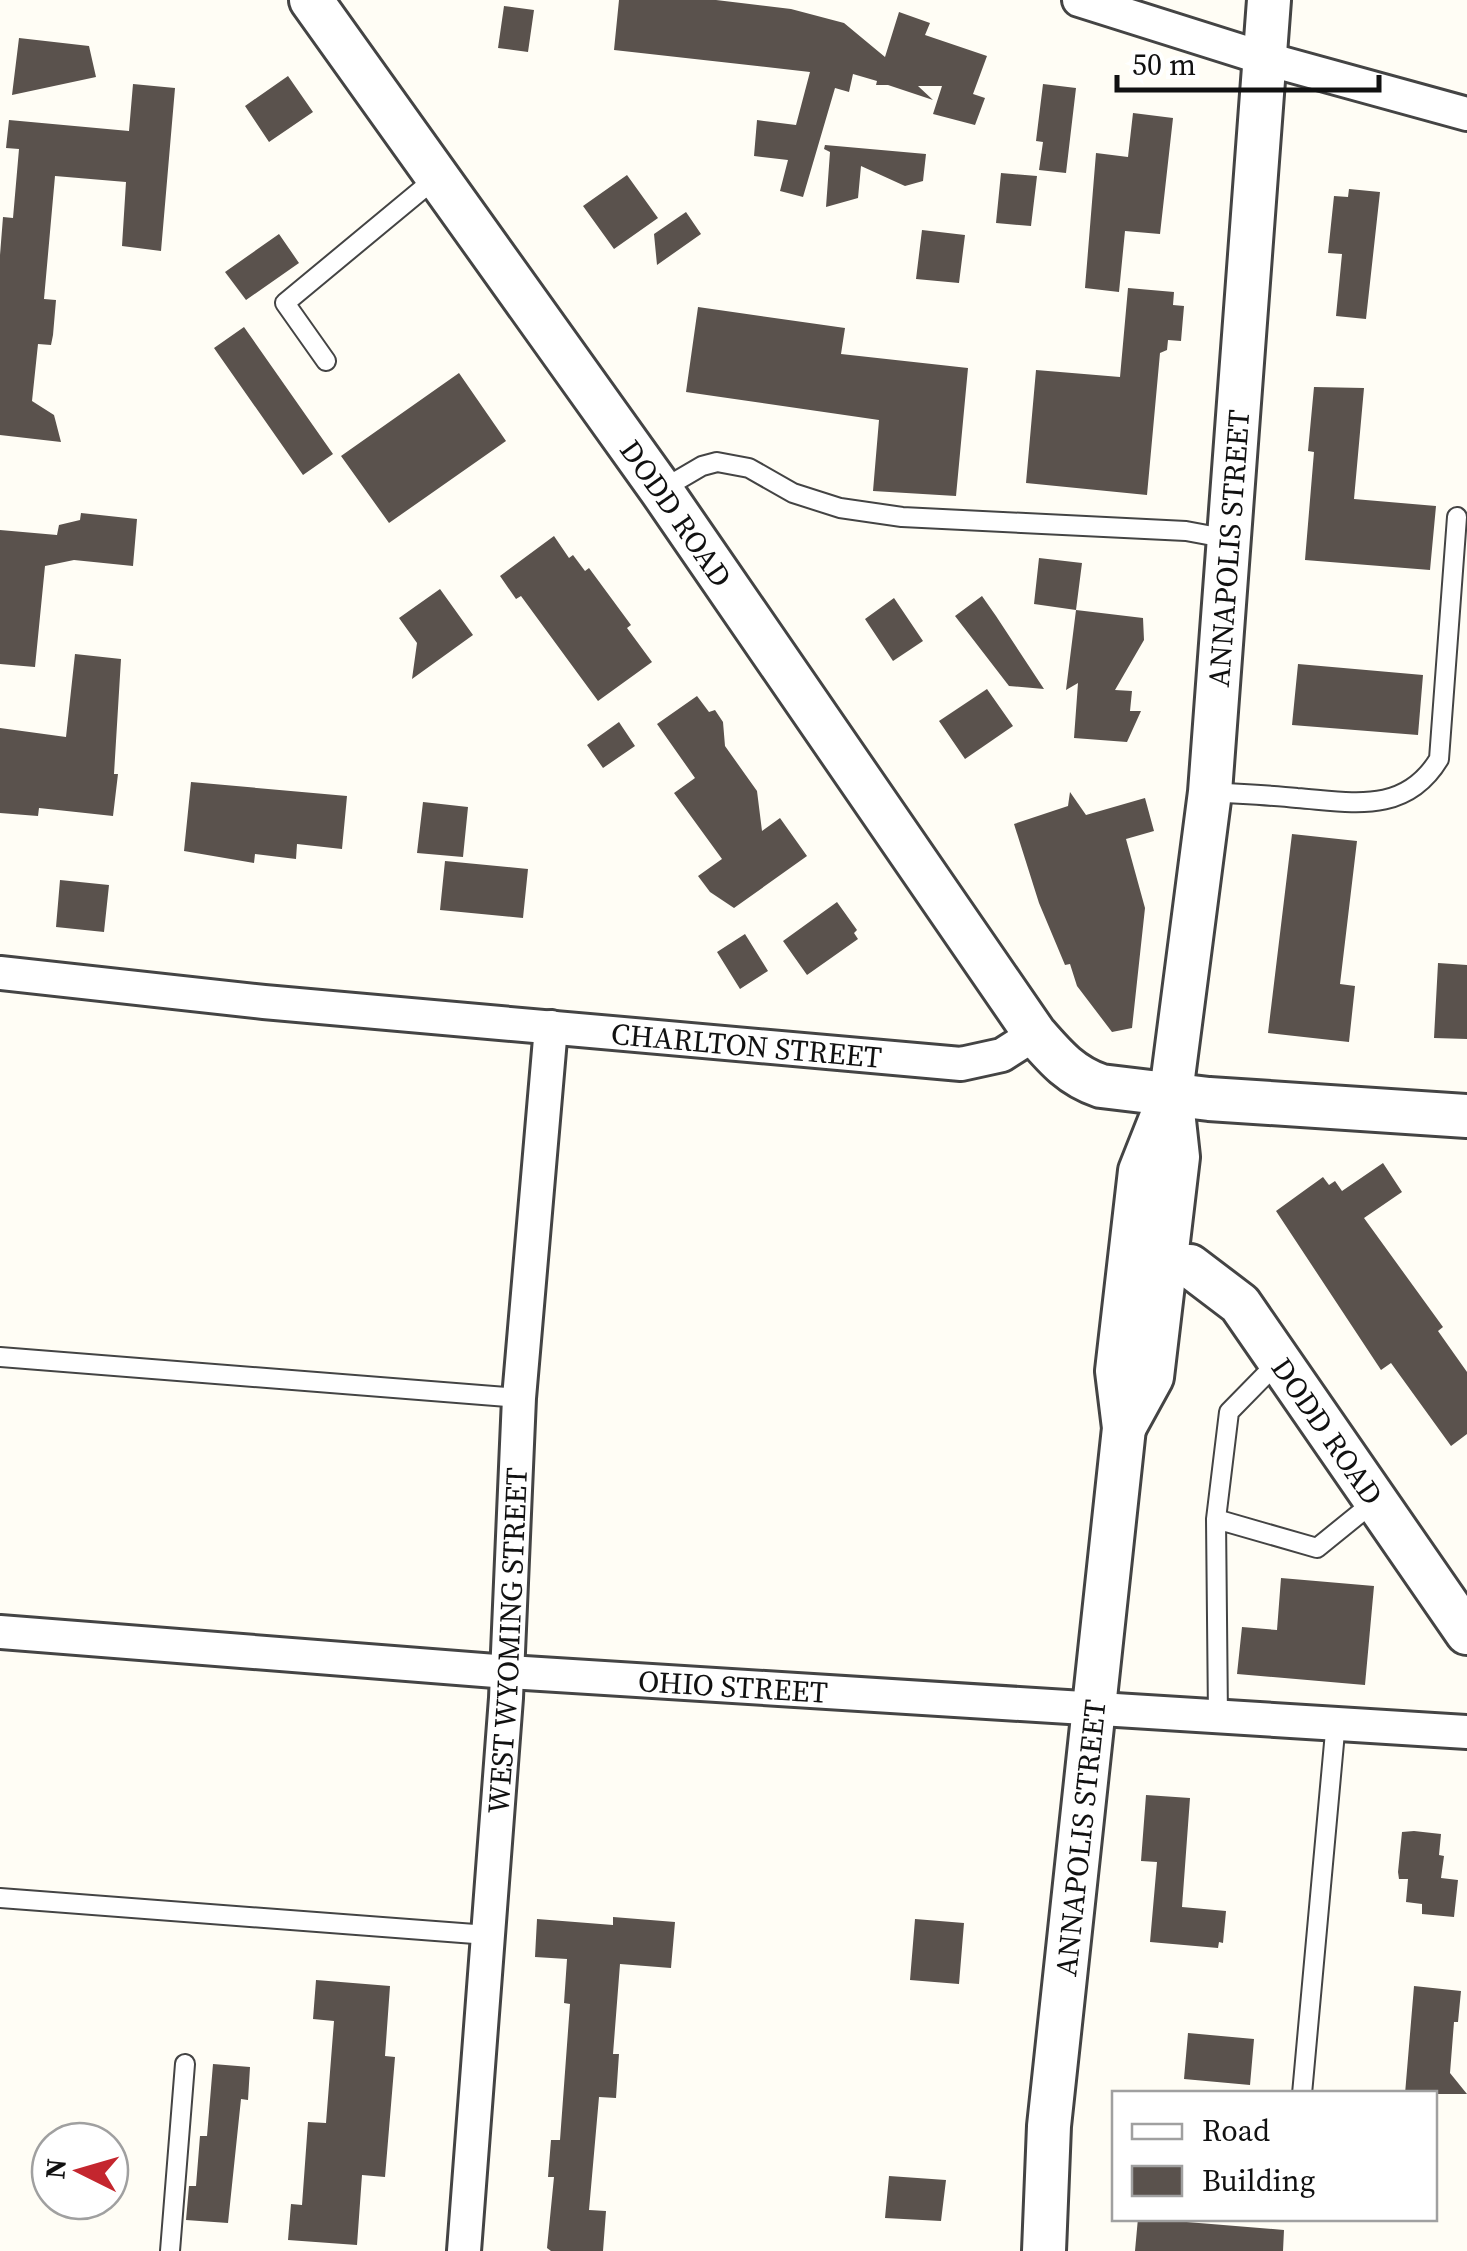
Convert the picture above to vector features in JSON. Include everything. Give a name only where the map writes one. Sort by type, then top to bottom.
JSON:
[{"type":"street","name":"DODD ROAD","points":[[311,0],[660,490],[1035,1034]]},
{"type":"street","points":[[1079,0],[1263,58],[1467,114]]},
{"type":"street","name":"ANNAPOLIS STREET","points":[[1124,1428],[1152,1377],[1178,1158],[1171,1093],[1210,792],[1268,0]]},
{"type":"street","name":"CHARLTON STREET","points":[[0,974],[264,1002],[962,1064],[1002,1055],[1035,1034]]},
{"type":"street","name":"WEST WYOMING STREET","points":[[464,2251],[508,1672],[520,1398],[551,1027]]},
{"type":"street","points":[[1035,1034],[1064,1067],[1101,1086],[1210,1099],[1467,1116]]},
{"type":"street","name":"ANNAPOLIS STREET","points":[[1044,2251],[1049,2126],[1124,1428],[1118,1371],[1140,1171],[1171,1093]]},
{"type":"street","name":"DODD ROAD","points":[[1165,1266],[1190,1266],[1240,1304],[1467,1632]]},
{"type":"street","name":"OHIO STREET","points":[[0,1632],[508,1672],[1467,1732]]},
{"type":"lane","points":[[326,361],[285,303],[437,176]]},
{"type":"lane","points":[[660,490],[716,462],[749,468],[793,493],[840,508],[902,516],[1186,531],[1229,539]]},
{"type":"lane","points":[[1210,792],[1368,804],[1395,797],[1429,775],[1438,759],[1458,517]]},
{"type":"lane","points":[[0,1357],[520,1398]]},
{"type":"lane","points":[[1218,1717],[1216,1519],[1228,1412],[1280,1361]]},
{"type":"lane","points":[[1216,1519],[1317,1548],[1376,1500]]},
{"type":"lane","points":[[1302,2091],[1336,1722]]},
{"type":"lane","points":[[0,1898],[488,1935]]},
{"type":"lane","points":[[170,2251],[185,2064]]},
{"type":"building","points":[[619,0],[716,0],[791,9],[844,23],[885,57],[899,12],[930,23],[925,35],[987,56],[973,94],[985,98],[975,125],[933,114],[942,86],[918,86],[933,100],[888,85],[876,85],[877,81],[853,74],[849,92],[835,88],[803,197],[780,191],[788,160],[754,156],[757,120],[796,125],[810,72],[614,50]]},
{"type":"building","points":[[504,6],[534,10],[528,52],[498,48]]},
{"type":"building","points":[[19,38],[89,46],[96,77],[12,95]]},
{"type":"building","points":[[288,76],[313,112],[269,142],[245,106]]},
{"type":"building","points":[[133,84],[175,88],[161,251],[122,246],[126,182],[55,176],[44,299],[56,300],[53,335],[51,345],[38,344],[32,401],[54,415],[61,442],[0,435],[0,255],[3,217],[13,218],[19,149],[6,148],[9,120],[129,131]]},
{"type":"building","points":[[1043,84],[1076,88],[1066,173],[1039,170],[1043,142],[1036,141]]},
{"type":"building","points":[[1133,113],[1173,118],[1160,234],[1125,231],[1119,292],[1085,288],[1096,153],[1128,157]]},
{"type":"building","points":[[825,145],[926,154],[923,181],[905,186],[861,166],[858,198],[826,207],[830,152],[824,149]]},
{"type":"building","points":[[1001,173],[1037,176],[1031,226],[996,223]]},
{"type":"building","points":[[627,175],[658,218],[614,249],[583,206]]},
{"type":"building","points":[[1349,189],[1380,192],[1366,319],[1336,316],[1342,254],[1328,253],[1334,196],[1348,197]]},
{"type":"building","points":[[686,212],[701,234],[657,265],[654,234]]},
{"type":"building","points":[[922,230],[965,235],[959,283],[916,279]]},
{"type":"building","points":[[279,234],[299,263],[246,300],[225,272]]},
{"type":"building","points":[[1128,288],[1174,292],[1173,305],[1184,306],[1181,341],[1168,340],[1167,350],[1160,353],[1147,495],[1026,483],[1036,370],[1120,377]]},
{"type":"building","points":[[698,307],[845,328],[841,354],[968,368],[956,496],[873,491],[879,420],[686,392]]},
{"type":"building","points":[[244,327],[333,454],[303,475],[214,348]]},
{"type":"building","points":[[459,373],[506,441],[389,523],[341,456]]},
{"type":"building","points":[[1314,387],[1364,388],[1354,499],[1436,506],[1430,570],[1305,560],[1314,452],[1308,451]]},
{"type":"building","points":[[81,513],[137,519],[133,566],[74,560],[45,566],[35,667],[0,664],[0,530],[57,535],[59,525],[80,520]]},
{"type":"building","points":[[554,536],[569,558],[573,555],[585,571],[589,568],[631,625],[627,628],[652,662],[598,701],[521,596],[516,599],[500,576]]},
{"type":"building","points":[[1039,558],[1082,563],[1076,610],[1034,604]]},
{"type":"building","points":[[440,589],[473,635],[412,679],[417,643],[399,618]]},
{"type":"building","points":[[982,596],[1044,689],[1009,686],[955,616]]},
{"type":"building","points":[[894,598],[923,641],[893,661],[865,619]]},
{"type":"building","points":[[1076,610],[1143,618],[1144,640],[1115,690],[1132,691],[1130,711],[1141,711],[1127,742],[1074,738],[1078,683],[1066,690]]},
{"type":"building","points":[[75,654],[121,659],[113,816],[39,808],[38,816],[0,813],[0,728],[66,737]]},
{"type":"building","points":[[1298,664],[1423,675],[1418,735],[1292,725]]},
{"type":"building","points":[[987,689],[1013,726],[965,759],[939,721]]},
{"type":"building","points":[[697,696],[723,722],[725,746],[757,791],[762,831],[780,818],[807,856],[734,908],[710,892],[698,876],[722,859],[674,793],[695,778],[657,724]]},
{"type":"building","points":[[619,722],[635,746],[603,768],[587,745]]},
{"type":"building","points":[[191,782],[347,796],[342,849],[297,844],[296,859],[255,854],[254,863],[184,851]]},
{"type":"building","points":[[1070,792],[1086,815],[1145,798],[1154,831],[1126,839],[1145,908],[1132,1028],[1112,1032],[1077,986],[1039,903],[1014,824],[1068,806]]},
{"type":"building","points":[[423,802],[468,807],[463,857],[417,853]]},
{"type":"building","points":[[1292,834],[1357,841],[1340,984],[1355,986],[1349,1042],[1268,1033]]},
{"type":"building","points":[[445,861],[528,869],[523,918],[440,910]]},
{"type":"building","points":[[60,880],[109,885],[104,932],[56,927]]},
{"type":"building","points":[[837,902],[857,930],[854,933],[858,939],[807,975],[783,941]]},
{"type":"building","points":[[745,934],[768,971],[740,989],[717,952]]},
{"type":"building","points":[[1438,963],[1467,965],[1467,1039],[1434,1038]]},
{"type":"building","points":[[1383,1163],[1402,1192],[1364,1218],[1443,1327],[1438,1331],[1467,1372],[1467,1434],[1451,1446],[1391,1363],[1381,1370],[1276,1211],[1323,1177],[1329,1185],[1335,1181],[1342,1191]]},
{"type":"building","points":[[1281,1578],[1374,1586],[1365,1685],[1237,1674],[1242,1627],[1277,1630]]},
{"type":"building","points":[[1146,1795],[1190,1798],[1182,1907],[1226,1911],[1223,1943],[1219,1942],[1218,1948],[1150,1942],[1157,1862],[1141,1861]]},
{"type":"building","points":[[1402,1832],[1441,1834],[1441,1878],[1458,1880],[1454,1917],[1422,1914],[1422,1904],[1406,1902],[1408,1879],[1399,1879],[1398,1872]]},
{"type":"building","points":[[613,1917],[675,1922],[671,1968],[620,1964],[613,2054],[619,2054],[616,2098],[599,2097],[589,2210],[606,2211],[603,2251],[551,2251],[547,2248],[554,2177],[548,2177],[551,2140],[560,2140],[570,2004],[564,2003],[567,1959],[535,1957],[537,1919],[613,1925]]},
{"type":"building","points":[[915,1919],[964,1923],[959,1984],[910,1980]]},
{"type":"building","points":[[316,1980],[390,1986],[385,2056],[395,2057],[385,2177],[362,2175],[357,2245],[288,2240],[291,2204],[302,2205],[308,2122],[326,2123],[334,2021],[313,2019]]},
{"type":"building","points":[[1414,1986],[1461,1991],[1450,2073],[1467,2094],[1405,2091]]},
{"type":"building","points":[[1188,2033],[1254,2039],[1250,2085],[1184,2079]]},
{"type":"building","points":[[213,2064],[250,2067],[248,2100],[241,2099],[228,2223],[186,2220],[189,2186],[196,2186],[200,2136],[207,2136]]},
{"type":"building","points":[[889,2176],[946,2180],[941,2221],[885,2218]]},
{"type":"building","points":[[1138,2221],[1284,2230],[1283,2251],[1135,2251]]}]
